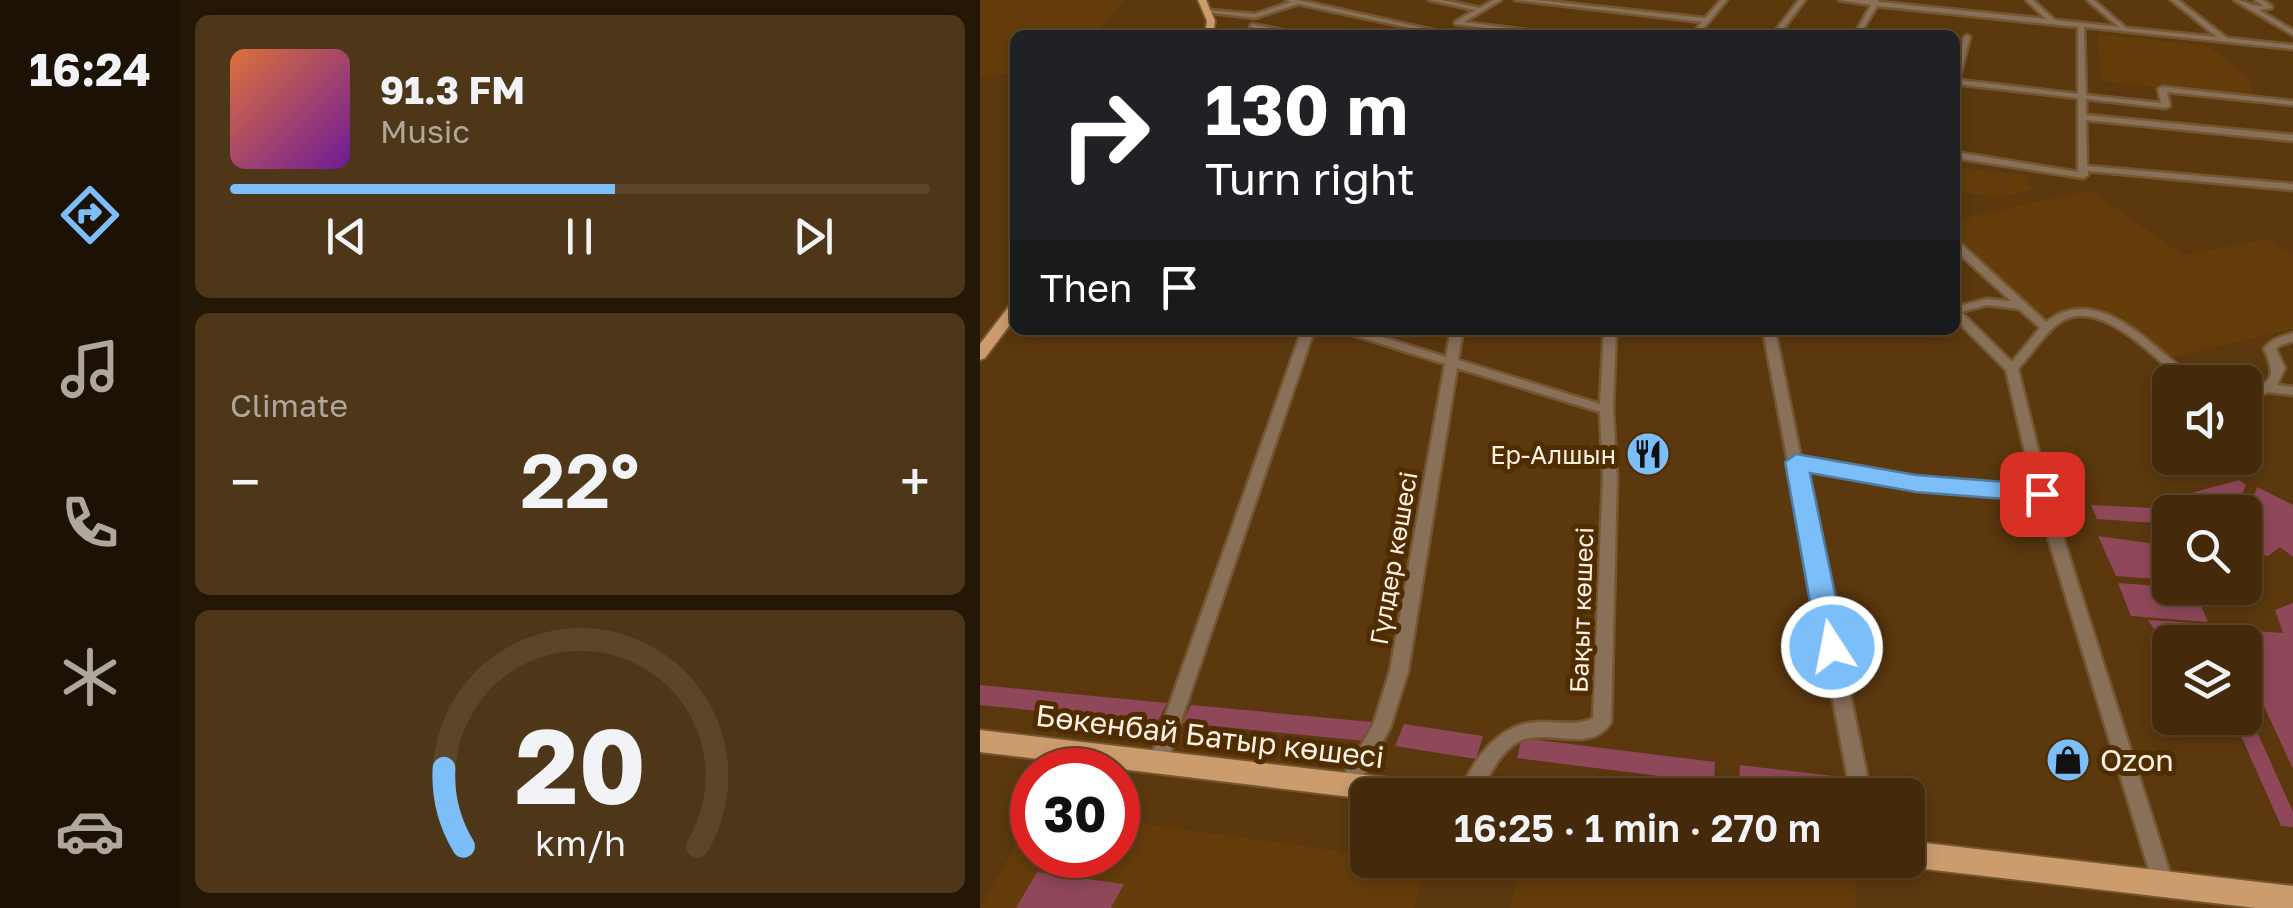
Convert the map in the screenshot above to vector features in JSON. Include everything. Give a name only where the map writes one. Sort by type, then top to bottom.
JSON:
[{"type":"main road","points":[[1202,0],[1208,12],[1209,30]]},
{"type":"main road","points":[[980,355],[1010,315]]},
{"type":"main road","name":"Бөкенбай Батыр көшесі","points":[[980,740],[1348,785]]},
{"type":"main road","points":[[1925,856],[2293,898]]},
{"type":"street","points":[[1432,0],[1482,10]]},
{"type":"street","points":[[1444,30],[1498,0]]},
{"type":"street","points":[[1518,0],[1706,20]]},
{"type":"street","points":[[1698,30],[1724,0]]},
{"type":"street","points":[[1780,30],[1802,0]]},
{"type":"street","points":[[1842,0],[2293,47]]},
{"type":"street","points":[[2029,0],[2053,22]]},
{"type":"street","points":[[2090,0],[2122,28]]},
{"type":"street","points":[[2174,0],[2225,40]]},
{"type":"street","points":[[2237,0],[2293,33]]},
{"type":"street","points":[[2253,9],[2270,7],[2258,0]]},
{"type":"street","points":[[1246,30],[1296,1],[1420,30]]},
{"type":"street","points":[[1860,30],[1877,2]]},
{"type":"street","points":[[1208,12],[1246,16],[1274,12]]},
{"type":"street","points":[[1458,22],[1521,30]]},
{"type":"street","points":[[2278,24],[2293,24]]},
{"type":"street","points":[[2081,25],[2083,171]]},
{"type":"street","points":[[1252,26],[1272,30]]},
{"type":"street","points":[[1960,63],[1967,37]]},
{"type":"street","points":[[1960,83],[2166,106],[2162,90],[2293,103]]},
{"type":"street","points":[[2082,117],[2293,138]]},
{"type":"street","points":[[1960,156],[2083,171],[2293,188]]},
{"type":"street","points":[[1960,249],[2047,329]]},
{"type":"street","points":[[1960,310],[1987,302],[2020,306]]},
{"type":"street","points":[[2012,369],[2047,329],[2062,316],[2074,312],[2108,318],[2171,365]]},
{"type":"street","points":[[1960,317],[2012,369],[2042,494],[2163,883]]},
{"type":"street","points":[[1158,762],[1306,335]]},
{"type":"street","points":[[1363,335],[1606,410]]},
{"type":"street","name":"Гүлдер көшесі","points":[[1348,785],[1381,728],[1393,695],[1455,335]]},
{"type":"street","name":"Бақыт көшесі","points":[[1479,778],[1501,745],[1514,734],[1589,730],[1602,722],[1610,478],[1606,410],[1610,335]]},
{"type":"street","points":[[1770,335],[1857,778]]},
{"type":"street","points":[[2267,388],[2280,371],[2270,349],[2275,343],[2293,337]]},
{"type":"street","points":[[2262,390],[2293,391]]},
{"type":"street","points":[[1796,462],[1916,484],[2042,494]]},
{"type":"shaded area","points":[[980,0],[1125,0],[1098,30],[1010,30],[1010,74],[980,77]]},
{"type":"shaded area","points":[[2097,34],[2209,46],[2249,78],[2254,97],[2102,81]]},
{"type":"shaded area","points":[[1960,168],[2025,175],[2032,190],[2000,197],[1960,193]]},
{"type":"shaded area","points":[[2090,190],[2183,255],[2268,239],[2293,254],[2293,329],[2171,357],[2133,327],[2099,313],[2071,309],[2039,317],[1960,244],[1960,219]]},
{"type":"shaded area","points":[[2239,480],[2246,485],[2241,495],[2184,495]]},
{"type":"shaded area","points":[[2257,487],[2293,505],[2293,557],[2280,547],[2268,556],[2262,554],[2262,495],[2254,495]]},
{"type":"shaded area","points":[[2091,505],[2152,508],[2152,523],[2097,519]]},
{"type":"shaded area","points":[[2098,536],[2152,544],[2152,579],[2116,576]]},
{"type":"shaded area","points":[[2118,583],[2152,586],[2152,605],[2201,606],[2208,622],[2131,616]]},
{"type":"shaded area","points":[[2293,603],[2293,769],[2262,702],[2262,631],[2283,633],[2275,610]]},
{"type":"shaded area","points":[[2148,620],[2209,625],[2152,625]]},
{"type":"shaded area","points":[[980,685],[1167,703],[1157,723],[980,705]]},
{"type":"shaded area","points":[[1191,705],[1372,722],[1365,741],[1182,723]]},
{"type":"shaded area","points":[[1404,724],[1483,736],[1476,759],[1395,746]]},
{"type":"shaded area","points":[[2241,735],[2258,735],[2293,812],[2293,827],[2281,826]]},
{"type":"shaded area","points":[[1522,738],[1715,762],[1714,778],[1675,778],[1517,758]]},
{"type":"shaded area","points":[[1740,765],[1843,778],[1739,778]]},
{"type":"shaded area","points":[[1140,823],[1350,853],[1350,878],[1422,878],[1415,908],[980,908],[1010,855],[1010,878],[1140,878]]},
{"type":"shaded area","points":[[1034,878],[1080,878],[1124,884],[1111,908],[1016,908]]},
{"type":"shaded area","points":[[1516,878],[1855,878],[1856,908],[1510,908]]},
{"type":"place","name":"Ер-Алшын","points":[[1648,454]]},
{"type":"place","name":"Ozon","points":[[2068,760]]},
{"type":"route","points":[[1832,647],[1796,462],[1916,484],[2042,494]]}]
